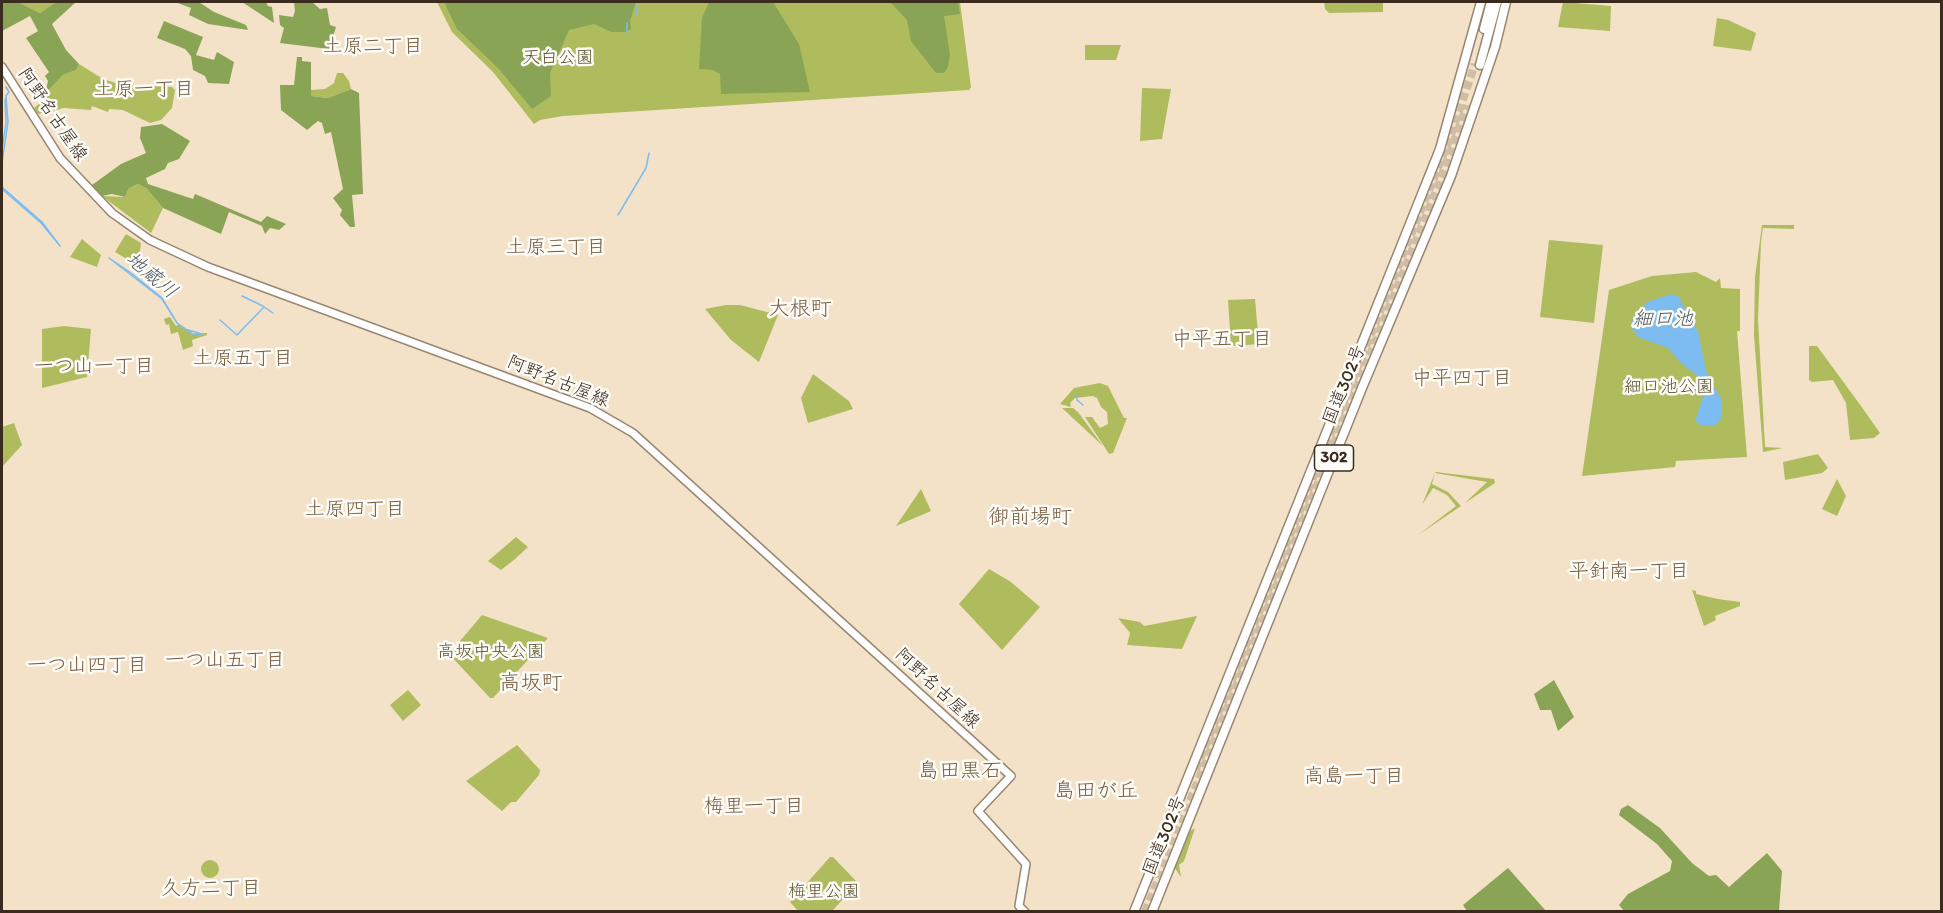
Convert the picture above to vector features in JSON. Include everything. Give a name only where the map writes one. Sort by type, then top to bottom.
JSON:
[{"type":"highway","name":"国道302号","points":[[1134,912],[1440,149],[1481,2]]},
{"type":"highway","points":[[1491,2],[1478,64],[1497,2]]},
{"type":"highway","name":"国道302号","points":[[1152,912],[1366,377],[1451,176],[1495,46],[1506,2]]},
{"type":"main road","name":"阿野名古屋線","points":[[2,67],[60,158],[112,213],[150,240],[204,265],[590,408],[633,433],[1011,776],[978,811],[1026,864],[1019,906],[1025,912]]},
{"type":"green space","points":[[2,2],[18,2],[40,13],[56,2],[76,2],[52,24],[66,50],[79,64],[76,70],[63,75],[45,94],[48,81],[45,76],[49,72],[26,38],[38,31],[30,16],[2,31]]},
{"type":"green space","points":[[18,2],[56,2],[40,13]]},
{"type":"green space","points":[[175,2],[199,2],[214,12],[246,25],[248,30],[208,24],[189,15],[191,8]]},
{"type":"green space","points":[[242,2],[266,2],[272,7],[274,23]]},
{"type":"green space","points":[[294,2],[312,2],[320,9],[327,8],[330,25],[336,27],[329,49],[280,43],[284,28],[280,25],[279,15],[293,17]]},
{"type":"green space","name":"天白公園","points":[[437,2],[960,2],[971,87],[969,90],[563,116],[540,120],[534,124],[493,72],[452,32]]},
{"type":"green space","points":[[444,2],[636,2],[630,21],[631,29],[626,32],[611,32],[594,24],[569,30],[550,73],[551,96],[532,109],[498,68],[457,29]]},
{"type":"green space","points":[[709,2],[773,2],[799,44],[810,92],[721,94],[720,74],[713,70],[699,69],[702,18]]},
{"type":"green space","points":[[890,2],[958,2],[960,14],[944,16],[950,55],[948,67],[944,73],[936,73],[911,41],[907,20]]},
{"type":"green space","points":[[1324,2],[1383,2],[1383,12],[1329,13],[1325,9]]},
{"type":"green space","points":[[1563,2],[1611,6],[1610,31],[1558,27]]},
{"type":"green space","points":[[1717,18],[1728,20],[1756,33],[1751,51],[1713,46]]},
{"type":"green space","points":[[164,21],[203,37],[196,55],[214,60],[217,52],[234,62],[229,84],[208,83],[205,76],[193,70],[191,56],[185,49],[157,38]]},
{"type":"green space","points":[[1085,45],[1121,45],[1116,60],[1085,60]]},
{"type":"green space","points":[[297,57],[302,57],[302,61],[311,62],[311,96],[328,98],[351,89],[359,93],[363,194],[352,195],[355,227],[350,227],[340,215],[342,210],[333,198],[343,189],[331,132],[325,134],[322,123],[318,121],[307,130],[281,110],[280,85],[294,85]]},
{"type":"green space","points":[[79,64],[103,79],[122,85],[172,87],[175,90],[172,108],[161,120],[150,123],[123,110],[109,109],[108,112],[92,106],[91,110],[64,108],[38,114],[34,108],[44,100],[45,94],[63,75],[76,70]]},
{"type":"green space","points":[[337,73],[343,73],[351,89],[328,98],[310,96],[310,90],[325,89],[334,83]]},
{"type":"green space","points":[[1142,88],[1171,89],[1162,139],[1140,141]]},
{"type":"green space","points":[[162,124],[190,141],[179,159],[168,163],[165,169],[146,178],[148,184],[193,199],[195,194],[261,222],[267,216],[286,224],[279,230],[270,228],[265,234],[262,226],[229,212],[221,234],[163,208],[146,188],[138,184],[129,188],[125,197],[112,194],[102,196],[92,185],[121,164],[146,153],[140,138],[141,127]]},
{"type":"green space","points":[[138,184],[146,188],[163,208],[151,233],[102,196],[125,197],[129,188]]},
{"type":"green space","points":[[1762,225],[1794,225],[1794,229],[1763,228],[1761,242],[1758,319],[1765,447],[1783,448],[1763,452],[1754,336],[1755,277]]},
{"type":"green space","points":[[126,234],[141,243],[140,251],[130,261],[115,252]]},
{"type":"green space","points":[[82,239],[101,255],[97,267],[70,257]]},
{"type":"green space","points":[[1549,240],[1603,245],[1594,323],[1540,317]]},
{"type":"green space","name":"細口池公園","points":[[1696,272],[1716,282],[1720,278],[1721,288],[1740,289],[1740,331],[1737,331],[1747,457],[1676,461],[1675,467],[1582,476],[1609,290],[1652,276]]},
{"type":"green space","points":[[1255,299],[1259,344],[1231,345],[1228,300]]},
{"type":"green space","points":[[740,305],[778,315],[759,362],[731,340],[705,309]]},
{"type":"green space","points":[[170,317],[176,326],[179,324],[193,334],[207,333],[207,335],[192,340],[193,346],[183,350],[178,332],[171,334],[169,324],[166,325],[164,319]]},
{"type":"green space","points":[[64,326],[91,329],[87,377],[42,388],[42,329]]},
{"type":"green space","points":[[1809,346],[1817,346],[1861,406],[1880,433],[1874,438],[1850,440],[1846,403],[1833,380],[1812,382],[1809,380]]},
{"type":"green space","points":[[813,374],[849,401],[853,409],[808,423],[801,398]]},
{"type":"green space","points":[[1100,383],[1108,386],[1124,418],[1127,418],[1113,453],[1109,454],[1085,417],[1092,417],[1100,428],[1108,424],[1107,412],[1101,407],[1097,398],[1093,396],[1075,398],[1070,403],[1071,407],[1060,404],[1074,388]]},
{"type":"green space","points":[[1062,408],[1073,408],[1078,412],[1103,446]]},
{"type":"green space","points":[[14,423],[22,445],[2,467],[2,427]]},
{"type":"green space","points":[[1818,454],[1828,468],[1822,473],[1785,480],[1783,462]]},
{"type":"green space","points":[[1435,473],[1494,479],[1495,483],[1465,503],[1487,482]]},
{"type":"green space","points":[[1435,473],[1432,484],[1448,492],[1461,506],[1418,535],[1456,506],[1447,495],[1433,488],[1422,505]]},
{"type":"green space","points":[[1837,479],[1846,496],[1837,516],[1822,509]]},
{"type":"green space","points":[[921,489],[931,511],[896,526]]},
{"type":"green space","points":[[516,537],[528,547],[515,559],[501,570],[488,561]]},
{"type":"green space","points":[[989,569],[1011,582],[1040,607],[1002,650],[959,604]]},
{"type":"green space","points":[[1692,590],[1696,591],[1696,594],[1740,602],[1740,606],[1715,616],[1716,620],[1704,626]]},
{"type":"green space","name":"高坂中央公園","points":[[482,615],[548,638],[493,698],[490,698],[449,654]]},
{"type":"green space","points":[[1197,616],[1182,649],[1127,645],[1130,633],[1118,618],[1140,622],[1144,626]]},
{"type":"green space","points":[[1554,680],[1574,717],[1558,731],[1551,710],[1540,710],[1534,694]]},
{"type":"green space","points":[[408,690],[421,705],[403,721],[390,705]]},
{"type":"green space","points":[[517,745],[540,770],[539,775],[516,802],[511,802],[502,811],[466,781]]},
{"type":"green space","points":[[1628,805],[1660,828],[1692,863],[1709,876],[1716,875],[1729,887],[1767,853],[1782,871],[1779,911],[1624,911],[1619,905],[1628,894],[1670,871],[1672,861],[1657,844],[1619,815],[1621,809]]},
{"type":"green space","points":[[1195,828],[1184,861],[1179,865],[1181,877],[1174,867],[1187,833]]},
{"type":"green space","name":"梅里公園","points":[[830,857],[833,857],[858,883],[832,911],[798,911],[790,902]]},
{"type":"green space","points":[[206,860],[214,860],[219,865],[217,876],[206,878],[201,873],[201,865]]},
{"type":"green space","points":[[1508,868],[1546,911],[1467,911],[1463,905]]},
{"type":"water","name":"細口池","points":[[1671,294],[1679,297],[1687,313],[1690,312],[1688,316],[1698,331],[1706,371],[1722,401],[1722,417],[1715,425],[1701,425],[1695,421],[1705,391],[1701,379],[1681,363],[1668,348],[1638,337],[1631,327],[1633,318],[1647,302]]},
{"type":"waterway","points":[[636,14],[638,2]]},
{"type":"waterway","points":[[627,23],[627,33]]},
{"type":"waterway","name":"地蔵川","points":[[2,163],[8,122],[6,96],[9,92],[6,87]]},
{"type":"waterway","name":"地蔵川","points":[[2,150],[6,123],[5,99]]},
{"type":"waterway","points":[[618,215],[646,168],[649,153]]},
{"type":"waterway","name":"地蔵川","points":[[2,187],[42,222],[60,246],[41,223],[2,189]]},
{"type":"waterway","name":"地蔵川","points":[[109,258],[162,298],[177,323],[185,329],[202,334],[193,334],[177,323],[162,299],[109,258]]},
{"type":"waterway","points":[[242,296],[263,306]]},
{"type":"waterway","name":"地蔵川","points":[[220,320],[237,335],[264,307],[273,313]]},
{"type":"waterway","points":[[1077,395],[1077,400],[1083,405]]},
{"type":"tunnel","points":[[1196,769],[1450,138],[1475,64]]},
{"type":"tunnel","points":[[1145,912],[1438,186],[1467,105]]},
{"type":"district","name":"土原二丁目","points":[[373,47]]},
{"type":"district","name":"土原一丁目","points":[[144,90]]},
{"type":"district","name":"土原三丁目","points":[[556,248]]},
{"type":"district","name":"大根町","points":[[800,310]]},
{"type":"district","name":"中平五丁目","points":[[1222,340]]},
{"type":"district","name":"土原五丁目","points":[[243,359]]},
{"type":"district","name":"一つ山一丁目","points":[[94,367]]},
{"type":"district","name":"中平四丁目","points":[[1462,379]]},
{"type":"district","name":"土原四丁目","points":[[355,510]]},
{"type":"district","name":"御前場町","points":[[1030,518]]},
{"type":"district","name":"平針南一丁目","points":[[1629,572]]},
{"type":"district","name":"一つ山五丁目","points":[[225,661]]},
{"type":"district","name":"一つ山四丁目","points":[[87,666]]},
{"type":"district","name":"高坂町","points":[[531,684]]},
{"type":"district","name":"島田黒石","points":[[960,772]]},
{"type":"district","name":"高島一丁目","points":[[1354,777]]},
{"type":"district","name":"島田が丘","points":[[1096,792]]},
{"type":"district","name":"梅里一丁目","points":[[754,807]]},
{"type":"district","name":"久方二丁目","points":[[211,889]]}]
